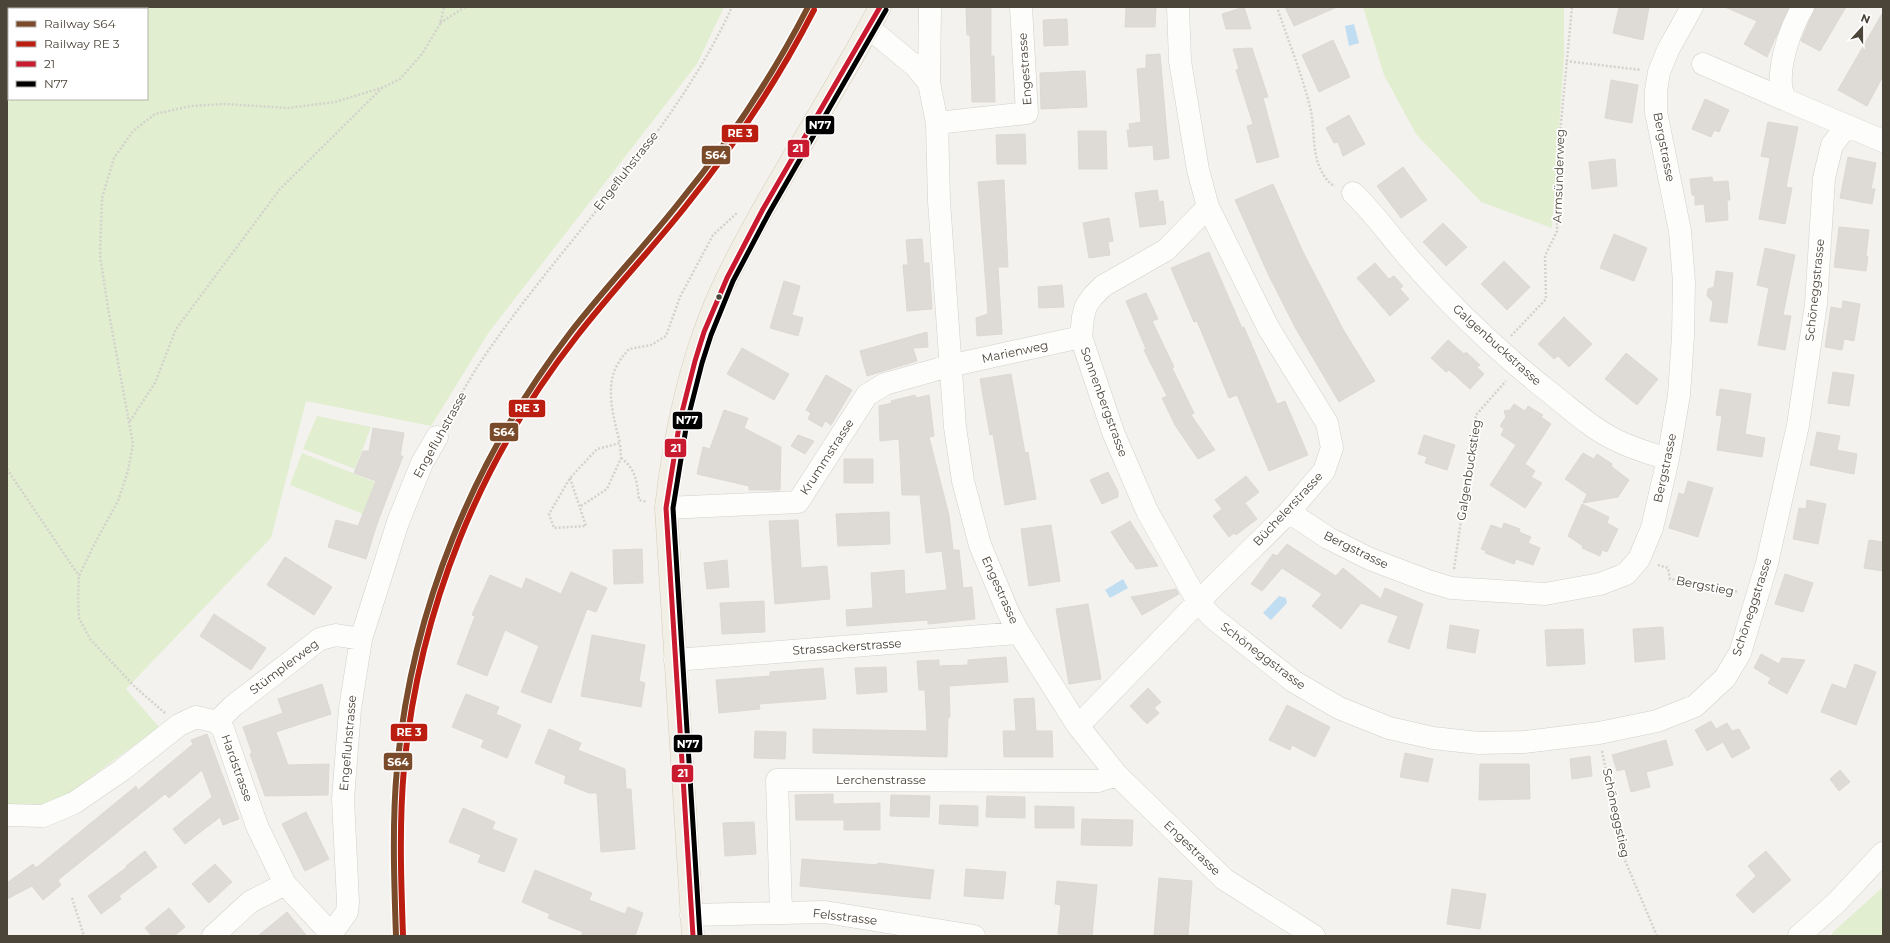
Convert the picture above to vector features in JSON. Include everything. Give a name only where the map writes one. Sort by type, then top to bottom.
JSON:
[{"type":"main road","points":[[693,936],[675,660],[657,505],[672,458],[685,401],[700,347],[718,296],[757,219],[880,7]]},
{"type":"street","name":"Engestrasse","points":[[930,7],[929,84],[937,123],[939,201],[955,427],[963,481],[980,545],[1008,612],[1020,633],[1078,726],[1116,775],[1224,879],[1314,936]]},
{"type":"street","name":"Engestrasse","points":[[937,123],[1028,113],[1021,7]]},
{"type":"street","points":[[1178,7],[1180,61],[1198,170],[1208,207]]},
{"type":"street","name":"Bergstrasse","points":[[1289,512],[1328,538],[1370,559],[1451,588],[1545,594],[1600,584],[1626,574],[1639,559],[1652,528],[1668,458],[1679,395],[1683,336],[1684,282],[1680,231],[1656,112],[1659,72],[1668,50],[1692,7]]},
{"type":"street","points":[[1784,93],[1782,65],[1794,23],[1803,7]]},
{"type":"street","name":"Engestrasse","points":[[869,28],[915,66],[929,84]]},
{"type":"street","points":[[1703,64],[1784,93],[1846,127],[1883,141]]},
{"type":"street","name":"Schöneggstrasse","points":[[1198,602],[1213,618],[1293,681],[1339,708],[1389,728],[1433,738],[1479,743],[1524,742],[1599,733],[1657,721],[1695,706],[1724,678],[1740,653],[1767,563],[1798,425],[1816,304],[1824,178],[1832,145],[1846,127]]},
{"type":"street","name":"Galgenbuckstrasse","points":[[1353,193],[1375,215],[1408,258],[1498,350],[1519,368],[1592,426],[1610,438],[1632,448],[1668,458]]},
{"type":"street","name":"Sonnenbergstrasse","points":[[1198,602],[1147,511],[1113,432],[1081,337],[1083,317],[1086,306],[1093,296],[1103,286],[1166,250],[1208,207]]},
{"type":"street","name":"Büchelerstrasse","points":[[1078,726],[1198,602],[1289,512],[1324,471],[1332,448],[1327,424],[1269,329],[1208,207]]},
{"type":"street","name":"Marienweg","points":[[950,366],[1081,337]]},
{"type":"street","name":"Krummstrasse","points":[[657,505],[798,502],[867,395],[885,384],[950,366]]},
{"type":"street","name":"Engefluhstrasse","points":[[332,935],[347,912],[348,902],[343,799],[350,709],[361,639],[398,522],[422,463],[437,438]]},
{"type":"street","name":"Strassackerstrasse","points":[[675,660],[1020,633]]},
{"type":"street","name":"Stümplerweg","points":[[217,722],[233,706],[320,639],[336,635],[361,639]]},
{"type":"street","name":"Hardstrasse","points":[[7,815],[43,816],[74,803],[122,770],[178,725],[196,717],[217,722],[223,729],[257,826],[286,884],[332,935]]},
{"type":"street","name":"Lerchenstrasse","points":[[781,912],[777,780],[1098,781],[1116,775]]},
{"type":"street","points":[[1799,936],[1837,902],[1883,853]]},
{"type":"street","points":[[213,936],[250,902],[286,884]]},
{"type":"street","name":"Felsstrasse","points":[[691,914],[826,912],[974,936]]},
{"type":"path","points":[[178,725],[136,688],[90,639],[79,618],[78,597],[80,576],[94,545],[118,501],[128,471],[133,444],[130,421],[108,308],[100,255],[102,198],[114,158],[133,131],[155,114],[191,106],[224,104],[288,108],[335,102],[384,86],[400,79],[422,54],[440,24],[444,7]]},
{"type":"path","points":[[440,24],[465,7]]},
{"type":"path","name":"Engefluhstrasse","points":[[437,438],[485,354],[534,288],[636,161],[673,110],[732,7]]},
{"type":"path","name":"Armsünderweg","points":[[1498,350],[1546,299],[1545,256],[1557,231],[1558,154],[1572,7]]},
{"type":"path","points":[[1278,10],[1305,90],[1311,113],[1317,159],[1322,172],[1331,185],[1353,193]]},
{"type":"path","points":[[1566,61],[1659,72]]},
{"type":"path","points":[[130,421],[155,383],[176,329],[280,190],[384,86]]},
{"type":"path","points":[[581,506],[607,488],[621,458],[620,443],[612,414],[612,386],[617,365],[629,349],[651,345],[666,336],[680,297],[713,235],[742,209],[757,219]]},
{"type":"path","name":"Galgenbuckstieg","points":[[1451,588],[1476,415],[1519,368]]},
{"type":"path","points":[[570,478],[581,506],[586,526],[554,528],[549,514],[570,478],[596,449],[620,443]]},
{"type":"path","points":[[621,458],[631,465],[637,482],[639,500],[657,505]]},
{"type":"path","points":[[7,469],[80,576]]},
{"type":"path","name":"Bergstieg","points":[[1639,559],[1668,568],[1670,579],[1726,588],[1757,599]]},
{"type":"path","name":"Schöneggstieg","points":[[1599,733],[1624,858],[1657,936]]},
{"type":"path","points":[[72,898],[84,936]]},
{"type":"green space","points":[[7,7],[724,7],[697,64],[489,332],[431,426],[306,401],[271,538],[126,689],[159,727],[49,808],[7,817]]},
{"type":"green space","points":[[1363,7],[1564,7],[1564,57],[1552,228],[1481,202],[1416,134],[1384,75]]},
{"type":"green space","points":[[317,416],[371,427],[355,469],[303,449]]},
{"type":"green space","points":[[302,453],[375,482],[363,514],[290,485]]},
{"type":"green space","points":[[1883,887],[1883,936],[1831,936],[1833,932]]},
{"type":"water","points":[[1354,24],[1359,43],[1349,46],[1345,26]]},
{"type":"water","points":[[1123,579],[1128,588],[1110,598],[1105,590]]},
{"type":"water","points":[[1279,596],[1286,598],[1287,603],[1271,620],[1263,613]]},
{"type":"building","points":[[966,7],[991,7],[991,56],[994,56],[995,102],[972,102],[970,35],[967,35]]},
{"type":"building","points":[[1126,7],[1156,7],[1155,27],[1125,27]]},
{"type":"building","points":[[1244,7],[1251,29],[1226,29],[1222,14]]},
{"type":"building","points":[[1285,7],[1337,7],[1294,26]]},
{"type":"building","points":[[1619,7],[1649,7],[1643,40],[1613,33]]},
{"type":"building","points":[[1725,7],[1789,7],[1767,57],[1744,44],[1757,21]]},
{"type":"building","points":[[1815,7],[1846,7],[1820,51],[1801,41]]},
{"type":"building","points":[[1883,12],[1883,76],[1867,106],[1838,90]]},
{"type":"building","points":[[1067,19],[1068,45],[1044,46],[1043,20]]},
{"type":"building","points":[[1333,40],[1350,77],[1319,92],[1302,55]]},
{"type":"building","points":[[1252,48],[1268,97],[1263,98],[1279,157],[1257,163],[1247,126],[1253,124],[1236,70],[1239,69],[1233,49]]},
{"type":"building","points":[[1160,54],[1169,158],[1154,160],[1153,145],[1129,147],[1127,130],[1130,130],[1129,124],[1141,122],[1137,69],[1146,68],[1146,55]]},
{"type":"building","points":[[1085,71],[1087,107],[1041,109],[1040,73]]},
{"type":"building","points":[[1611,80],[1638,85],[1632,123],[1605,118]]},
{"type":"building","points":[[1705,99],[1729,110],[1719,132],[1714,130],[1711,137],[1692,129]]},
{"type":"building","points":[[1349,115],[1365,144],[1343,156],[1338,142],[1334,143],[1326,128]]},
{"type":"building","points":[[1768,122],[1798,127],[1786,187],[1792,188],[1785,224],[1759,219],[1770,158],[1761,156]]},
{"type":"building","points":[[1078,131],[1106,131],[1107,169],[1079,169]]},
{"type":"building","points":[[1025,134],[1026,164],[997,164],[996,135]]},
{"type":"building","points":[[1848,157],[1876,163],[1871,189],[1875,189],[1872,204],[1840,198]]},
{"type":"building","points":[[1615,159],[1617,186],[1592,189],[1589,162]]},
{"type":"building","points":[[1403,167],[1427,200],[1401,218],[1377,186]]},
{"type":"building","points":[[1712,177],[1713,182],[1728,181],[1730,200],[1727,200],[1728,220],[1706,222],[1704,204],[1695,205],[1695,196],[1692,195],[1690,179]]},
{"type":"building","points":[[1004,180],[1008,267],[998,267],[1002,334],[977,336],[976,318],[988,314],[978,182]]},
{"type":"building","points":[[1273,184],[1302,250],[1344,331],[1375,381],[1339,402],[1296,329],[1269,276],[1235,200]]},
{"type":"building","points":[[1157,190],[1159,202],[1163,201],[1166,224],[1140,227],[1135,193]]},
{"type":"building","points":[[1109,218],[1113,241],[1108,242],[1110,255],[1089,258],[1083,223]]},
{"type":"building","points":[[1443,223],[1467,247],[1446,266],[1423,242]]},
{"type":"building","points":[[1839,227],[1869,230],[1866,271],[1834,267]]},
{"type":"building","points":[[1614,234],[1647,248],[1634,281],[1600,268]]},
{"type":"building","points":[[922,239],[924,263],[929,263],[932,309],[907,311],[903,265],[908,265],[906,240]]},
{"type":"building","points":[[1765,248],[1795,255],[1783,315],[1791,316],[1785,350],[1758,345],[1769,288],[1757,285]]},
{"type":"building","points":[[1209,252],[1242,328],[1244,327],[1277,404],[1285,401],[1308,455],[1269,471],[1237,395],[1229,398],[1197,321],[1194,322],[1171,268]]},
{"type":"building","points":[[1504,261],[1530,287],[1507,310],[1481,284]]},
{"type":"building","points":[[1375,263],[1389,279],[1394,276],[1403,286],[1400,289],[1409,299],[1390,316],[1357,278]]},
{"type":"building","points":[[1716,271],[1733,273],[1727,323],[1710,321],[1713,302],[1707,296],[1708,289],[1714,287]]},
{"type":"building","points":[[784,281],[800,286],[792,315],[803,318],[798,336],[770,328]]},
{"type":"building","points":[[1062,285],[1064,307],[1039,308],[1038,287]]},
{"type":"building","points":[[1146,293],[1158,319],[1152,321],[1174,367],[1172,368],[1194,413],[1191,415],[1215,450],[1198,459],[1175,425],[1162,398],[1167,396],[1144,350],[1146,349],[1126,301]]},
{"type":"building","points":[[1843,301],[1860,304],[1854,341],[1844,339],[1842,350],[1825,347],[1831,307],[1842,309]]},
{"type":"building","points":[[1564,317],[1592,344],[1569,367],[1558,356],[1554,359],[1538,344]]},
{"type":"building","points":[[927,332],[928,347],[913,348],[917,361],[867,376],[860,351]]},
{"type":"building","points":[[1448,340],[1464,354],[1466,352],[1480,365],[1477,367],[1484,374],[1470,389],[1449,370],[1446,372],[1431,358]]},
{"type":"building","points":[[742,348],[789,374],[774,400],[727,374]]},
{"type":"building","points":[[1626,353],[1658,379],[1637,405],[1605,379]]},
{"type":"building","points":[[1833,372],[1854,375],[1849,406],[1828,403]]},
{"type":"building","points":[[1011,374],[1025,453],[1028,452],[1036,499],[1005,505],[993,434],[990,435],[980,379]]},
{"type":"building","points":[[826,375],[852,390],[831,425],[825,421],[822,427],[808,419],[811,413],[806,410]]},
{"type":"building","points":[[1720,389],[1751,394],[1745,434],[1765,438],[1762,457],[1717,450],[1722,416],[1716,415]]},
{"type":"building","points":[[915,395],[916,398],[929,395],[934,436],[929,437],[949,515],[953,550],[959,550],[963,588],[972,587],[975,619],[928,624],[928,620],[847,626],[846,610],[873,608],[871,573],[904,570],[905,594],[947,590],[942,551],[926,553],[920,495],[902,495],[899,439],[880,441],[879,406],[892,403],[891,401]]},
{"type":"building","points":[[1514,404],[1525,411],[1528,406],[1543,415],[1541,417],[1551,424],[1525,464],[1535,471],[1531,477],[1542,483],[1525,508],[1490,485],[1516,445],[1501,435],[1504,429],[1500,426],[1506,417],[1504,411],[1510,410]]},
{"type":"building","points":[[724,410],[748,418],[744,428],[781,447],[780,490],[749,490],[749,486],[697,474],[703,447],[710,449]]},
{"type":"building","points":[[373,428],[404,433],[400,456],[403,456],[377,524],[366,559],[328,547],[336,520],[358,526],[376,481],[354,473],[363,451],[369,451]]},
{"type":"building","points":[[1817,432],[1840,436],[1837,450],[1857,454],[1854,474],[1810,465]]},
{"type":"building","points":[[798,435],[814,441],[805,454],[791,446]]},
{"type":"building","points":[[1424,435],[1455,445],[1447,470],[1425,463],[1427,457],[1418,454]]},
{"type":"building","points":[[1583,453],[1594,459],[1597,454],[1612,464],[1611,466],[1629,480],[1618,497],[1583,503],[1587,494],[1565,479]]},
{"type":"building","points":[[844,459],[873,459],[873,483],[844,483]]},
{"type":"building","points":[[1108,472],[1118,491],[1118,497],[1102,504],[1090,480]]},
{"type":"building","points":[[1246,476],[1259,492],[1245,503],[1257,519],[1236,535],[1234,533],[1229,537],[1213,516],[1222,509],[1215,500]]},
{"type":"building","points":[[1688,481],[1713,488],[1698,537],[1669,528],[1679,493],[1684,495]]},
{"type":"building","points":[[1807,500],[1826,504],[1818,544],[1793,539],[1799,508],[1806,509]]},
{"type":"building","points":[[1582,504],[1609,517],[1607,523],[1618,529],[1607,552],[1602,550],[1600,556],[1582,548],[1583,546],[1568,536]]},
{"type":"building","points":[[889,512],[890,544],[838,546],[836,514]]},
{"type":"building","points":[[798,520],[801,568],[827,566],[830,599],[775,604],[769,521]]},
{"type":"building","points":[[1130,521],[1158,566],[1136,569],[1111,532]]},
{"type":"building","points":[[1504,523],[1520,529],[1519,532],[1531,537],[1528,543],[1540,548],[1533,565],[1516,559],[1514,564],[1485,553],[1486,551],[1481,549],[1491,525],[1502,529]]},
{"type":"building","points":[[1051,525],[1060,581],[1029,586],[1021,529]]},
{"type":"building","points":[[1869,540],[1883,542],[1883,571],[1864,568]]},
{"type":"building","points":[[1287,544],[1336,576],[1343,568],[1381,599],[1385,588],[1423,604],[1409,649],[1388,642],[1398,616],[1361,603],[1341,629],[1312,606],[1322,594],[1282,568],[1262,591],[1251,584],[1273,554],[1277,556]]},
{"type":"building","points":[[642,549],[643,583],[614,584],[613,550]]},
{"type":"building","points":[[285,557],[332,587],[314,615],[267,585]]},
{"type":"building","points":[[727,560],[729,587],[707,589],[704,563]]},
{"type":"building","points":[[571,572],[607,588],[596,612],[587,609],[551,703],[521,692],[539,646],[505,630],[487,676],[457,664],[475,616],[472,615],[490,575],[522,589],[526,578],[561,594]]},
{"type":"building","points":[[1785,574],[1813,583],[1803,612],[1775,604]]},
{"type":"building","points":[[1176,589],[1179,594],[1142,615],[1131,597]]},
{"type":"building","points":[[764,601],[765,632],[722,634],[720,603]]},
{"type":"building","points":[[1088,604],[1101,679],[1069,684],[1056,609]]},
{"type":"building","points":[[214,614],[266,648],[251,670],[200,636]]},
{"type":"building","points":[[1450,625],[1479,630],[1475,653],[1447,648]]},
{"type":"building","points":[[1663,627],[1665,659],[1635,662],[1633,629]]},
{"type":"building","points":[[1583,629],[1585,664],[1547,666],[1545,630]]},
{"type":"building","points":[[592,635],[645,645],[639,681],[645,683],[641,707],[581,696]]},
{"type":"building","points":[[1761,654],[1779,664],[1782,658],[1805,660],[1787,694],[1768,683],[1771,678],[1754,668]]},
{"type":"building","points":[[1006,657],[1008,682],[949,686],[950,717],[948,718],[947,757],[813,753],[813,729],[927,731],[925,690],[919,690],[917,661],[939,660],[939,666],[968,665],[968,660]]},
{"type":"building","points":[[1855,664],[1876,672],[1856,725],[1821,712],[1832,684],[1846,689]]},
{"type":"building","points":[[886,667],[887,692],[857,694],[855,668]]},
{"type":"building","points":[[823,668],[826,699],[759,704],[760,709],[719,713],[716,680],[770,676],[770,672]]},
{"type":"building","points":[[322,684],[331,714],[276,732],[288,765],[329,764],[328,795],[265,796],[250,754],[252,753],[243,727],[283,713],[278,699]]},
{"type":"building","points":[[1148,688],[1161,702],[1154,708],[1159,713],[1147,724],[1130,706]]},
{"type":"building","points":[[466,694],[499,707],[496,714],[521,725],[507,758],[481,747],[484,740],[452,727]]},
{"type":"building","points":[[1034,698],[1036,731],[1052,731],[1053,757],[1004,757],[1003,731],[1016,731],[1014,699]]},
{"type":"building","points":[[1287,705],[1330,727],[1315,757],[1292,745],[1290,750],[1269,740]]},
{"type":"building","points":[[1711,721],[1716,729],[1727,723],[1732,731],[1739,729],[1750,748],[1732,758],[1723,742],[1707,751],[1695,730]]},
{"type":"building","points":[[549,729],[581,743],[578,750],[625,769],[626,789],[631,789],[635,849],[601,852],[597,793],[589,793],[564,783],[566,776],[535,763]]},
{"type":"building","points":[[755,731],[786,732],[785,759],[754,758]]},
{"type":"building","points":[[207,734],[239,819],[223,825],[220,817],[185,844],[173,829],[212,797],[202,770],[169,798],[165,794],[58,880],[61,885],[43,900],[32,886],[7,899],[7,883],[33,864],[36,868],[136,786],[138,790],[193,744],[191,740]]},
{"type":"building","points":[[1666,740],[1673,765],[1646,772],[1650,787],[1631,792],[1625,769],[1617,771],[1612,755]]},
{"type":"building","points":[[1405,753],[1433,759],[1428,782],[1400,777]]},
{"type":"building","points":[[1590,756],[1592,776],[1572,779],[1570,759]]},
{"type":"building","points":[[1480,764],[1529,764],[1530,799],[1479,800]]},
{"type":"building","points":[[1840,770],[1850,782],[1839,791],[1830,779]]},
{"type":"building","points":[[833,794],[833,804],[880,803],[880,830],[844,830],[844,820],[796,820],[795,795]]},
{"type":"building","points":[[891,795],[930,796],[929,817],[890,816]]},
{"type":"building","points":[[987,796],[1025,797],[1025,818],[986,817]]},
{"type":"building","points":[[940,805],[978,806],[978,826],[939,824]]},
{"type":"building","points":[[1035,806],[1074,807],[1074,828],[1035,828]]},
{"type":"building","points":[[463,808],[495,822],[492,829],[517,839],[504,872],[478,862],[481,855],[449,842]]},
{"type":"building","points":[[306,812],[329,859],[305,871],[282,824]]},
{"type":"building","points":[[1082,819],[1133,820],[1132,846],[1081,845]]},
{"type":"building","points":[[754,822],[756,854],[725,856],[723,823]]},
{"type":"building","points":[[145,851],[157,867],[119,896],[121,899],[101,914],[88,896],[127,867],[126,866]]},
{"type":"building","points":[[1766,851],[1791,880],[1753,913],[1736,895],[1756,876],[1748,866]]},
{"type":"building","points":[[802,859],[877,865],[878,863],[934,870],[930,899],[800,886]]},
{"type":"building","points":[[215,864],[232,882],[209,903],[192,884]]},
{"type":"building","points":[[966,869],[1006,872],[1003,899],[964,896]]},
{"type":"building","points":[[535,870],[592,893],[589,900],[625,914],[628,907],[643,913],[635,936],[581,936],[583,932],[548,918],[550,914],[522,902]]},
{"type":"building","points":[[1159,878],[1192,881],[1188,936],[1154,936]]},
{"type":"building","points":[[1057,881],[1097,885],[1092,936],[1063,936],[1063,934],[1058,934],[1061,905],[1055,904]]},
{"type":"building","points":[[1452,889],[1486,894],[1480,929],[1447,924]]},
{"type":"building","points":[[169,908],[185,927],[174,936],[152,936],[145,928]]},
{"type":"building","points":[[287,912],[307,936],[258,936]]},
{"type":"rail line","name":"S64","points":[[396,936],[394,810],[397,768],[405,709],[417,650],[433,594],[453,538],[477,484],[504,432],[535,382],[570,333],[665,220],[732,133],[780,59],[808,7]]},
{"type":"transit line","name":"21","points":[[693,936],[666,508],[680,420],[704,332],[727,278],[763,209],[880,7]]},
{"type":"transit line","points":[[403,936],[401,810],[404,768],[412,709],[424,651],[439,595],[459,540],[483,486],[511,434],[542,384],[577,336],[672,223],[721,160],[786,62],[814,10]]},
{"type":"transit line","name":"N77","points":[[700,936],[673,508],[687,422],[702,363],[711,335],[733,281],[769,213],[886,10]]}]
